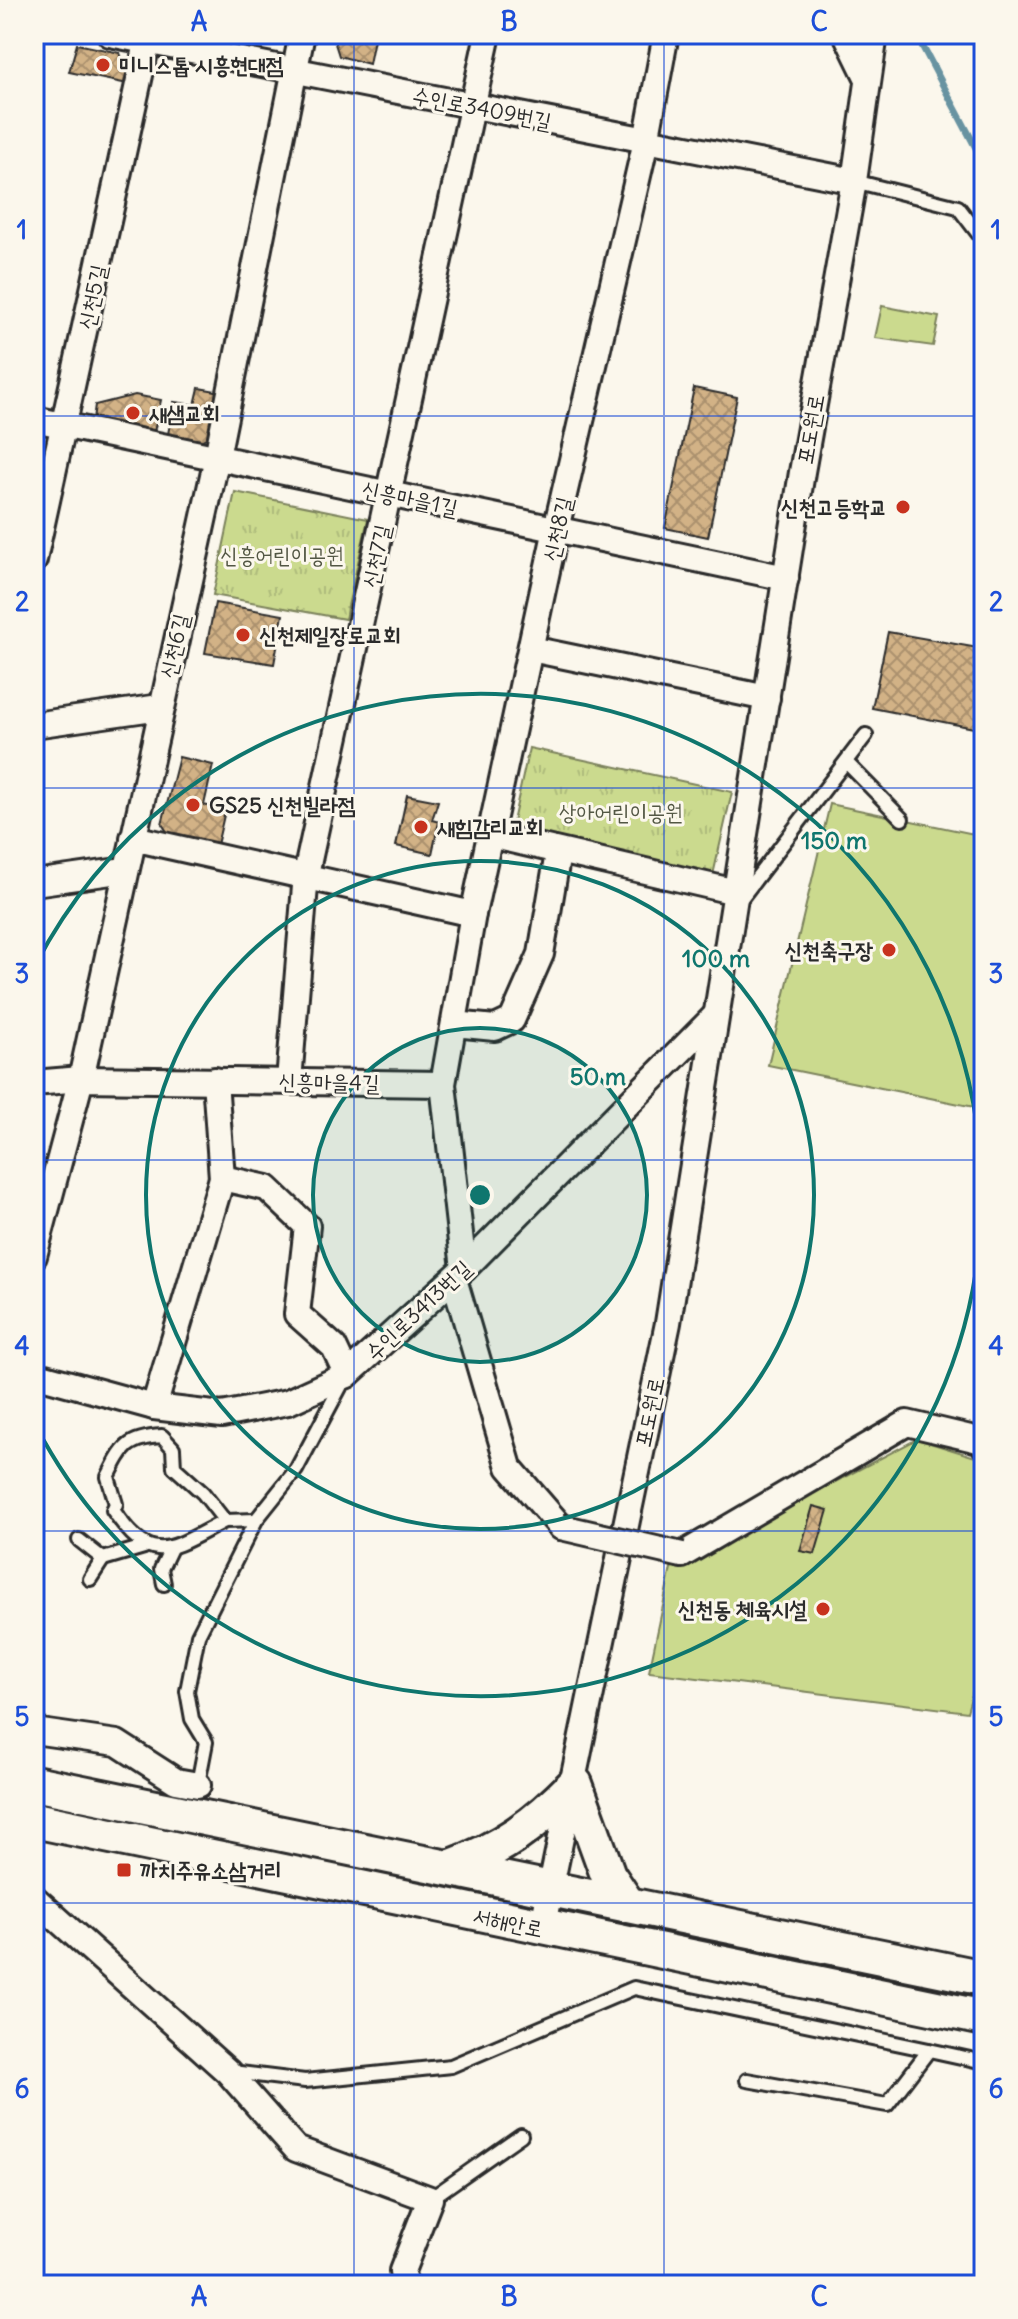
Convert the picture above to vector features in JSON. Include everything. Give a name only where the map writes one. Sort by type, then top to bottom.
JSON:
[{"type":"main road","name":"서해안로","points":[[34,1783],[195,1801],[449,1868],[984,1978]]},
{"type":"main road","points":[[449,1868],[484,1856],[538,1822],[575,1784],[608,1875],[628,1905]]},
{"type":"main road","name":"서해안로","points":[[34,1820],[542,1929],[984,2018]]},
{"type":"street","name":"수인로3409번길","points":[[110,34],[149,38],[295,71],[854,181]]},
{"type":"street","name":"신천6길","points":[[34,1256],[81,1079],[217,457],[302,34]]},
{"type":"street","name":"신천7길","points":[[289,1081],[306,874],[488,34]]},
{"type":"street","name":"신천8길","points":[[666,34],[646,141],[556,529],[473,914],[443,1084],[459,1274],[509,1467],[561,1527],[682,1555],[907,1423],[983,1441],[984,1445]]},
{"type":"street","points":[[846,34],[870,70]]},
{"type":"street","name":"포도원로","points":[[542,1929],[575,1784],[668,1323],[786,578],[854,181],[875,34]]},
{"type":"street","name":"신천5길","points":[[34,560],[149,38]]},
{"type":"street","name":"신흥마을1길","points":[[34,419],[786,578]]},
{"type":"street","points":[[531,649],[767,698]]},
{"type":"street","points":[[34,725],[160,707]]},
{"type":"street","points":[[490,835],[735,900]]},
{"type":"street","points":[[133,838],[306,874],[473,914]]},
{"type":"street","points":[[454,1024],[495,1028],[512,1020],[541,954],[558,853]]},
{"type":"street","points":[[34,883],[125,870]]},
{"type":"street","name":"수인로3413번길","points":[[34,1374],[154,1407],[222,1415],[288,1402],[347,1375],[459,1274],[717,1014]]},
{"type":"street","name":"신흥마을4길","points":[[34,1083],[81,1079],[443,1084]]},
{"type":"street","points":[[154,1407],[222,1178],[215,1080]]},
{"type":"street","points":[[222,1178],[267,1188],[307,1226],[297,1314],[334,1347],[347,1375]]},
{"type":"street","points":[[34,1731],[117,1743],[176,1781],[195,1801]]},
{"type":"street","points":[[34,1898],[228,2072],[296,2149],[430,2199],[402,2271],[404,2285]]},
{"type":"lane","points":[[854,181],[958,207],[984,241]]},
{"type":"lane","points":[[735,900],[866,735]]},
{"type":"lane","points":[[846,762],[902,819]]},
{"type":"lane","points":[[195,1801],[206,1742],[192,1719],[187,1691],[198,1635],[256,1520],[296,1470],[347,1375]]},
{"type":"lane","points":[[144,1547],[131,1536],[113,1510],[116,1504],[108,1477],[122,1450],[138,1437],[162,1436],[173,1448],[174,1467],[203,1493],[225,1521]]},
{"type":"lane","points":[[90,1579],[103,1559],[144,1547],[171,1548],[225,1521],[256,1520]]},
{"type":"lane","points":[[79,1540],[103,1559]]},
{"type":"lane","points":[[164,1584],[161,1569],[171,1548]]},
{"type":"lane","points":[[228,2072],[305,2081],[451,2066],[634,1988],[984,2062]]},
{"type":"lane","points":[[747,2080],[887,2105],[929,2050]]},
{"type":"lane","points":[[430,2199],[521,2135]]},
{"type":"green space","points":[[882,306],[939,317],[933,346],[875,338]]},
{"type":"green space","name":"신흥어린이공원","points":[[235,492],[368,519],[345,619],[213,595]]},
{"type":"green space","name":"상아어린이공원","points":[[529,748],[732,792],[713,875],[511,831]]},
{"type":"green space","name":"신천축구장","points":[[830,804],[984,836],[984,1109],[768,1065]]},
{"type":"green space","name":"신천동 체육시설","points":[[917,1439],[982,1459],[984,1463],[984,1651],[967,1712],[649,1672],[671,1568]]},
{"type":"building","points":[[332,34],[375,34],[369,64],[339,56]]},
{"type":"building","points":[[77,44],[120,53],[129,75],[128,84],[69,72]]},
{"type":"building","points":[[199,388],[222,392],[215,432],[201,441],[168,434],[174,402],[195,405]]},
{"type":"building","points":[[694,388],[737,397],[708,537],[665,528]]},
{"type":"building","points":[[135,395],[161,400],[154,432],[93,419],[95,405]]},
{"type":"building","points":[[215,603],[283,615],[274,664],[205,653]]},
{"type":"building","points":[[888,632],[984,649],[984,730],[872,708]]},
{"type":"building","points":[[179,757],[213,765],[204,805],[225,811],[217,845],[170,836],[162,824]]},
{"type":"building","points":[[407,795],[438,801],[432,820],[439,822],[432,854],[396,846]]},
{"type":"building","points":[[813,1506],[828,1510],[815,1554],[800,1551]]},
{"type":"waterway","points":[[916,34],[984,163]]},
{"type":"place","name":"미니스톱 시흥현대점","points":[[103,65]]},
{"type":"place","name":"새샘교회","points":[[133,413]]},
{"type":"place","name":"신천고등학교","points":[[903,507]]},
{"type":"place","name":"신천제일장로교회","points":[[243,635]]},
{"type":"place","name":"GS25 신천빌라점","points":[[193,805]]},
{"type":"place","name":"새힘감리교회","points":[[421,827]]},
{"type":"place","name":"신천축구장","points":[[889,950]]},
{"type":"place","name":"신천동 체육시설","points":[[823,1609]]},
{"type":"place","name":"까치주유소삼거리","points":[[124,1870]]}]
